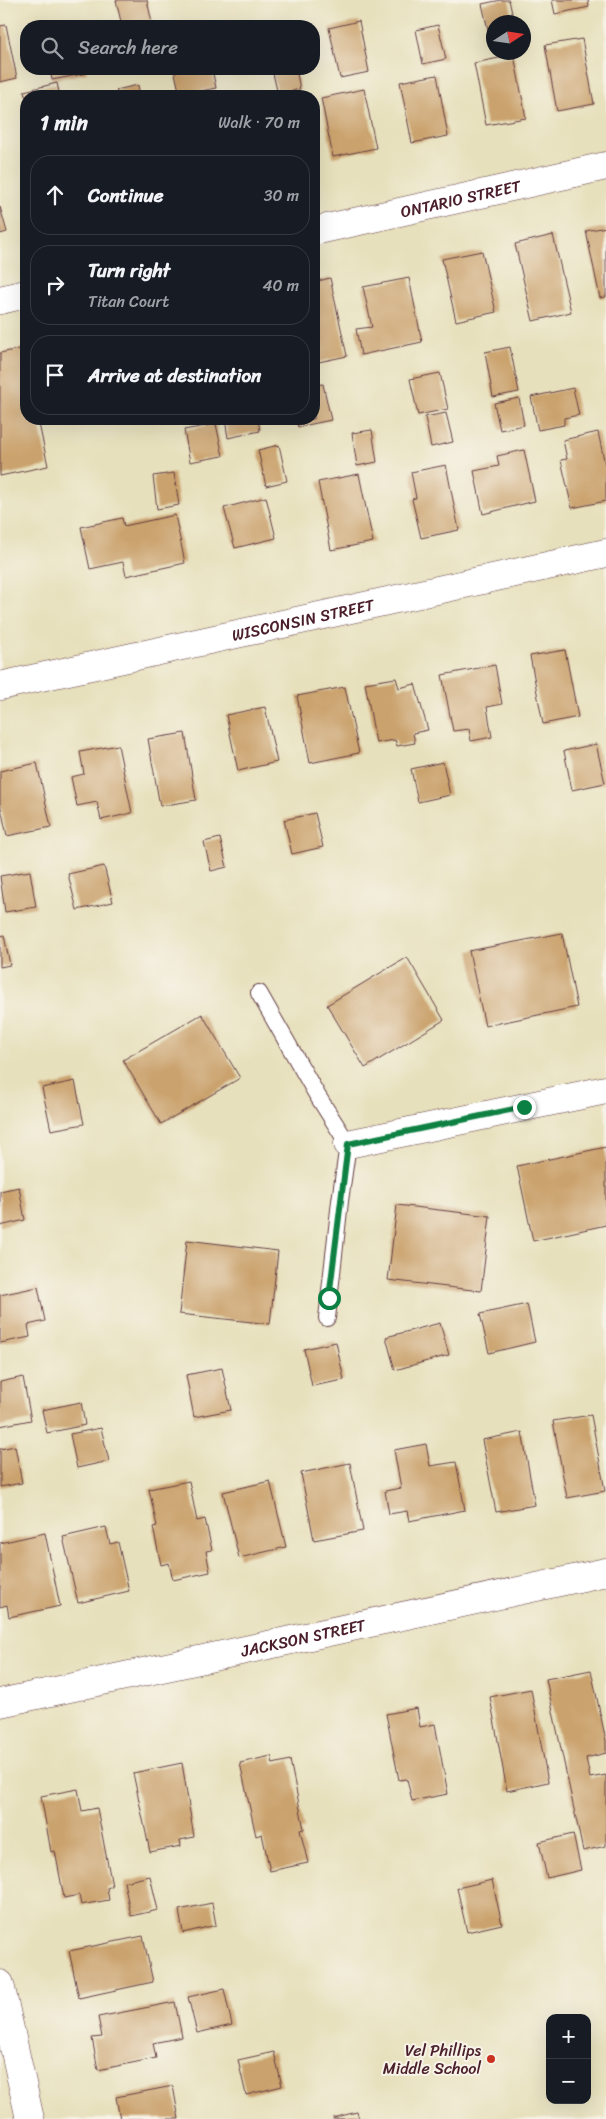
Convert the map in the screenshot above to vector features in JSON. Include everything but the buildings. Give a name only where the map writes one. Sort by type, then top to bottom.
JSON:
[{"type":"street","name":"ONTARIO STREET","points":[[320,230],[606,166]]},
{"type":"street","points":[[0,300],[20,295]]},
{"type":"street","name":"WISCONSIN STREET","points":[[0,686],[606,553]]},
{"type":"street","points":[[348,1144],[606,1090]]},
{"type":"street","name":"JACKSON STREET","points":[[0,1703],[606,1572]]},
{"type":"street","points":[[0,1984],[30,2119]]},
{"type":"lane","points":[[259,993],[317,1095],[348,1144],[327,1318]]},
{"type":"place","name":"Vel Phillips Middle School","points":[[491,2059]]},
{"type":"route","points":[[329,1298],[348,1144],[524,1107]]}]
